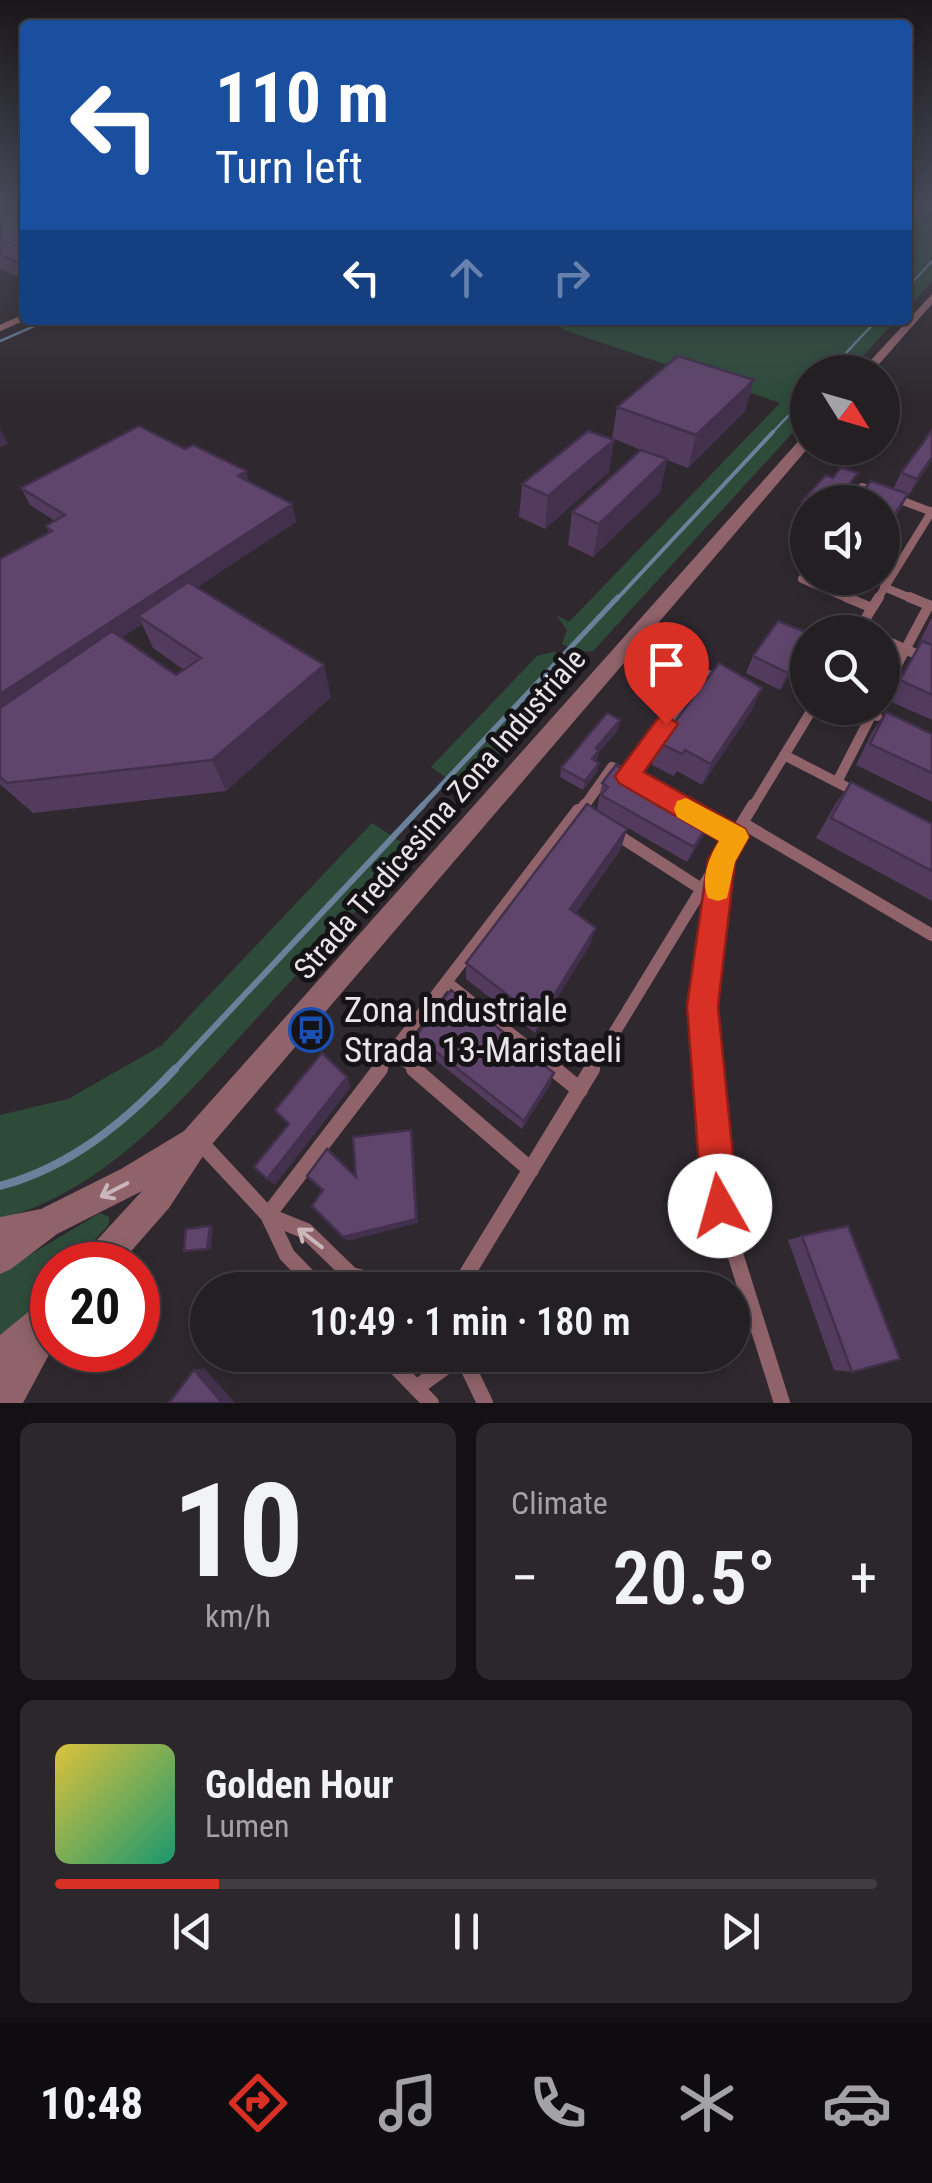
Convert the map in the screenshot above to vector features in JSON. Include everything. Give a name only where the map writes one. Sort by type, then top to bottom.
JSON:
[{"type":"street","points":[[912,320],[932,297]]},
{"type":"street","points":[[881,355],[907,325]]},
{"type":"street","name":"Strada Tredicesima Zona Industriale","points":[[196,1139],[790,460]]},
{"type":"street","points":[[0,1258],[46,1222],[132,1180],[196,1139]]},
{"type":"street","points":[[118,1242],[158,1196],[196,1139]]},
{"type":"street","points":[[0,1233],[46,1222]]},
{"type":"street","points":[[0,1358],[30,1334]]},
{"type":"street","points":[[4,1403],[30,1352]]},
{"type":"lane","points":[[900,500],[932,511],[900,559]]},
{"type":"lane","points":[[900,589],[930,606],[900,657]]},
{"type":"lane","points":[[841,595],[872,608]]},
{"type":"lane","points":[[869,615],[878,595]]},
{"type":"lane","points":[[900,647],[932,661]]},
{"type":"lane","points":[[627,776],[705,674],[730,684]]},
{"type":"lane","points":[[468,1272],[803,725]]},
{"type":"lane","points":[[837,782],[867,725]]},
{"type":"lane","points":[[784,755],[868,798]]},
{"type":"lane","points":[[268,1215],[612,767],[643,784]]},
{"type":"lane","points":[[578,810],[594,820]]},
{"type":"lane","points":[[689,810],[740,830],[932,935]]},
{"type":"lane","points":[[609,830],[704,890]]},
{"type":"lane","points":[[722,860],[702,1006],[708,1103],[720,1206],[782,1403]]},
{"type":"lane","points":[[446,982],[580,1090]]},
{"type":"lane","points":[[394,1051],[530,1170]]},
{"type":"lane","points":[[196,1139],[268,1215],[287,1255],[304,1272]]},
{"type":"lane","points":[[268,1215],[306,1230],[347,1272]]},
{"type":"lane","points":[[750,1325],[754,1324]]},
{"type":"lane","points":[[400,1372],[430,1403]]},
{"type":"lane","points":[[410,1382],[412,1372]]},
{"type":"lane","points":[[410,1382],[429,1372]]},
{"type":"lane","points":[[470,1372],[485,1403]]},
{"type":"green space","points":[[912,266],[932,266],[932,281],[912,304]]},
{"type":"green space","points":[[559,325],[891,325],[864,355],[790,355],[790,436],[593,651],[579,652],[562,644],[567,630],[556,615],[569,622],[780,403],[564,330]]},
{"type":"green space","points":[[554,652],[571,660],[574,672],[473,782],[456,784],[431,767],[537,656]]},
{"type":"green space","points":[[372,823],[403,843],[399,863],[200,1080],[109,1164],[75,1187],[0,1219],[0,1115],[68,1099],[161,1046]]},
{"type":"green space","points":[[100,1213],[109,1217],[109,1224],[93,1242],[52,1242]]},
{"type":"green space","points":[[30,1255],[30,1311],[0,1343],[0,1273]]},
{"type":"building","points":[[678,356],[754,380],[696,435],[617,407]]},
{"type":"building","points":[[139,426],[185,449],[193,445],[246,471],[238,476],[292,504],[0,694],[0,559],[52,531],[46,526],[65,515],[21,488]]},
{"type":"building","points":[[932,430],[932,457],[917,479],[901,473]]},
{"type":"building","points":[[588,431],[614,440],[548,496],[522,484]]},
{"type":"building","points":[[641,450],[667,459],[599,524],[572,512]]},
{"type":"building","points":[[841,467],[858,473],[849,485],[817,485],[826,475],[833,478]]},
{"type":"building","points":[[188,582],[324,665],[212,760],[7,783],[0,777],[0,708],[112,631],[176,675],[201,658],[138,616]]},
{"type":"building","points":[[778,621],[790,626],[788,673],[753,656]]},
{"type":"building","points":[[922,641],[932,645],[932,695],[900,680]]},
{"type":"building","points":[[719,663],[762,688],[711,764],[685,750],[682,754],[659,743]]},
{"type":"building","points":[[607,713],[620,720],[596,748],[599,750],[592,759],[599,763],[585,781],[561,768]]},
{"type":"building","points":[[900,719],[932,734],[932,773],[870,744],[880,725],[900,725]]},
{"type":"building","points":[[616,765],[711,820],[694,847],[601,795],[608,787],[602,783]]},
{"type":"building","points":[[851,782],[932,824],[932,871],[831,818]]},
{"type":"building","points":[[587,804],[627,829],[570,909],[596,928],[539,1019],[466,963]]},
{"type":"building","points":[[451,990],[554,1073],[524,1121],[416,1036]]},
{"type":"building","points":[[322,1053],[347,1077],[267,1179],[254,1167],[289,1124],[275,1110]]},
{"type":"building","points":[[411,1130],[416,1219],[343,1237],[312,1206],[323,1190],[307,1176],[327,1149],[356,1177],[353,1137]]},
{"type":"building","points":[[210,1226],[207,1249],[184,1251],[186,1229]]},
{"type":"building","points":[[848,1226],[900,1359],[852,1372],[802,1236]]},
{"type":"building","points":[[196,1372],[222,1403],[169,1403]]},
{"type":"waterway","points":[[912,283],[927,266]]},
{"type":"waterway","points":[[0,341],[37,325]]},
{"type":"waterway","points":[[844,355],[872,325]]},
{"type":"waterway","points":[[770,435],[790,414]]},
{"type":"waterway","points":[[616,600],[773,432]]},
{"type":"waterway","points":[[420,808],[618,597]]},
{"type":"waterway","points":[[173,1071],[423,805]]},
{"type":"waterway","points":[[0,1186],[50,1167],[96,1140],[173,1071]]},
{"type":"slow traffic","points":[[686,809],[736,837],[722,860],[718,889]]},
{"type":"place","name":"Zona Industriale Strada 13-Maristaeli","points":[[311,1030]]},
{"type":"route","points":[[666,724],[627,776],[736,837],[722,860],[702,1006],[720,1206]]}]
